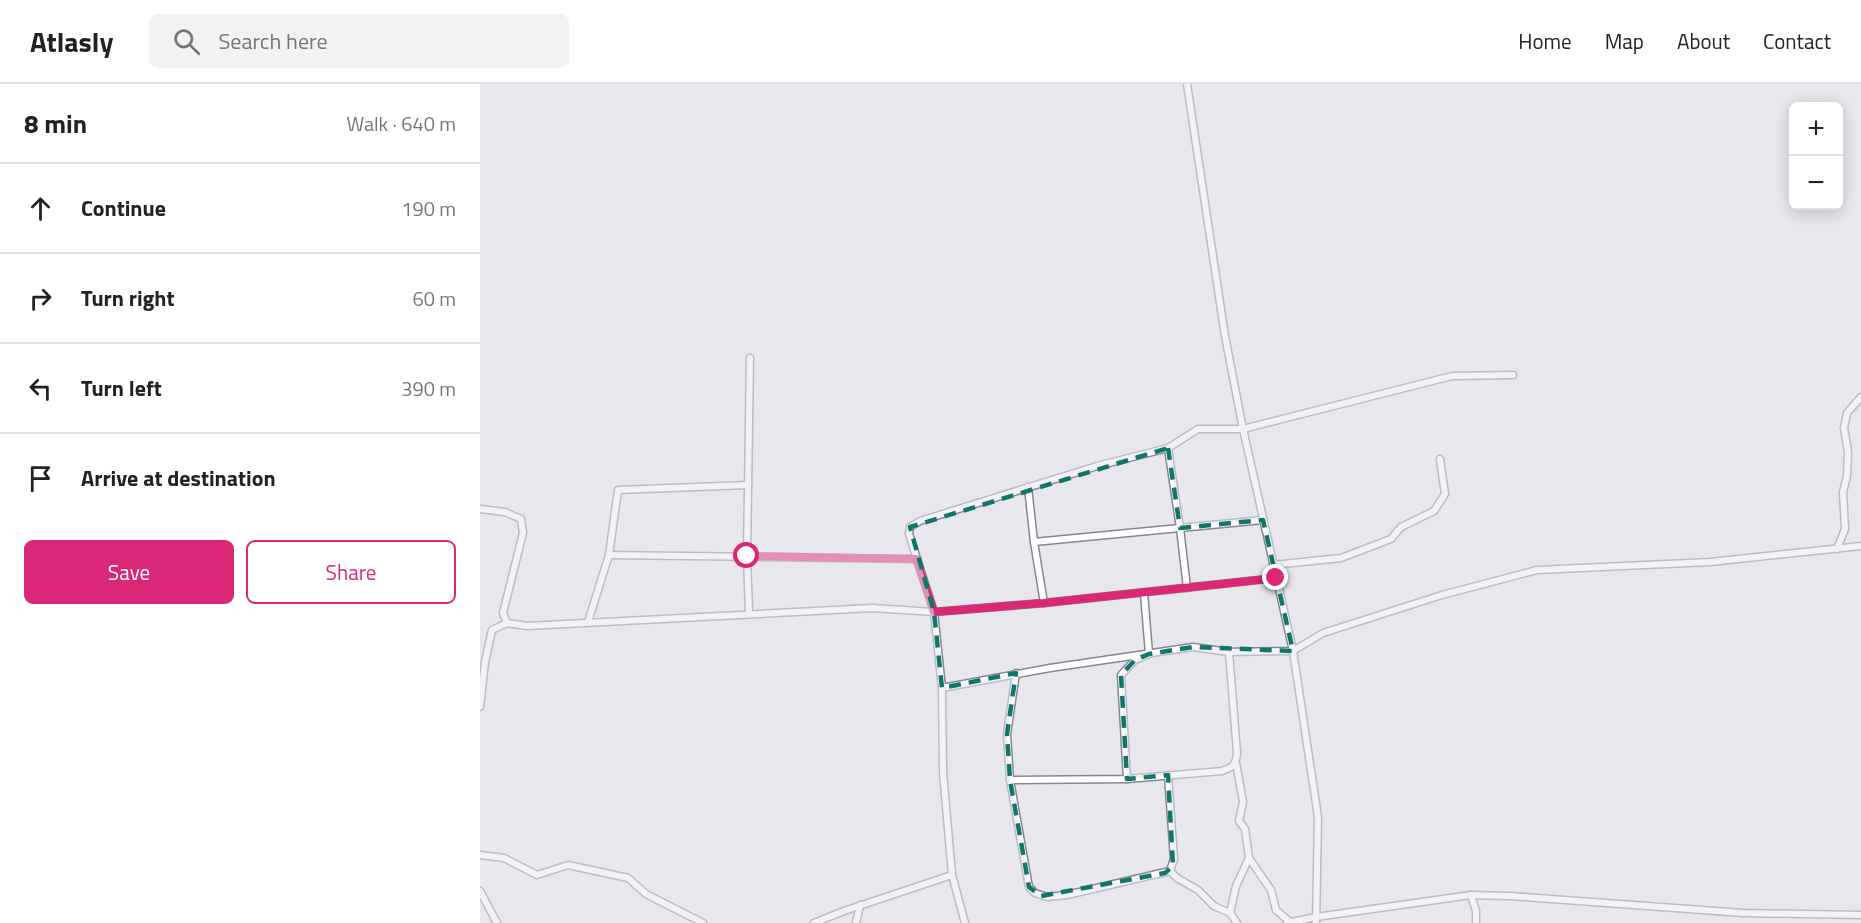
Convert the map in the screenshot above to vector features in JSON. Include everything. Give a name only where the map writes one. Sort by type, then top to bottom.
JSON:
[{"type":"street","points":[[1187,84],[1225,336],[1243,429],[1293,651],[1318,817],[1316,920]]},
{"type":"street","points":[[749,614],[747,556],[750,357]]},
{"type":"street","points":[[964,923],[952,875],[943,772],[942,688],[934,612],[909,534],[910,527],[914,523],[1097,466],[1168,448],[1198,429],[1243,429],[1452,376],[1513,375]]},
{"type":"street","points":[[1837,549],[1845,529],[1843,492],[1847,476],[1848,452],[1844,428],[1847,413],[1861,397]]},
{"type":"street","points":[[1168,448],[1187,588]]},
{"type":"street","points":[[1273,565],[1341,558],[1391,539],[1401,527],[1434,511],[1445,494],[1440,459]]},
{"type":"street","points":[[588,622],[609,555],[618,490],[748,485]]},
{"type":"street","points":[[1028,487],[1044,603]]},
{"type":"street","points":[[480,509],[505,512],[521,519],[523,532],[502,613],[507,623]]},
{"type":"street","points":[[1034,542],[1263,520]]},
{"type":"street","points":[[942,688],[1016,673],[1193,647],[1229,652],[1293,651],[1323,633],[1342,626],[1442,595],[1537,570],[1710,562],[1861,546]]},
{"type":"street","points":[[609,555],[916,559]]},
{"type":"street","points":[[480,707],[485,662],[492,630],[507,623],[527,626],[872,608],[934,612],[1044,603],[1276,578]]},
{"type":"street","points":[[1144,593],[1149,654]]},
{"type":"street","points":[[1229,652],[1236,763],[1243,802],[1239,821],[1245,829],[1249,858],[1271,890],[1276,910],[1289,923],[1472,895],[1743,913],[1861,915]]},
{"type":"street","points":[[1127,779],[1120,675],[1135,660],[1149,654]]},
{"type":"street","points":[[1016,673],[1007,734],[1010,780],[1029,887],[1035,893],[1047,897],[1067,895],[1170,871]]},
{"type":"street","points":[[1010,780],[1127,779],[1168,776],[1222,771],[1233,767],[1236,763]]},
{"type":"street","points":[[1168,776],[1174,859],[1170,871]]},
{"type":"street","points":[[480,855],[504,858],[537,874],[568,865],[628,878],[646,894],[703,923]]},
{"type":"street","points":[[1230,913],[1236,886],[1249,858]]},
{"type":"street","points":[[1170,871],[1177,878],[1198,890],[1214,906],[1230,913],[1237,923]]},
{"type":"street","points":[[814,923],[860,905],[952,875]]},
{"type":"street","points":[[480,891],[497,923]]},
{"type":"street","points":[[1472,895],[1476,923]]},
{"type":"street","points":[[856,923],[860,905]]},
{"type":"highlighted area","points":[[1168,448],[1180,528],[1263,520],[1293,651],[1193,647],[1149,654],[1135,660],[1121,675],[1127,779],[1168,775],[1173,866],[1165,873],[1041,896],[1029,887],[1010,780],[1007,734],[1016,673],[942,688],[934,612],[910,527]]},
{"type":"route","points":[[747,556],[916,559],[934,612],[1044,603],[1276,578]]}]
